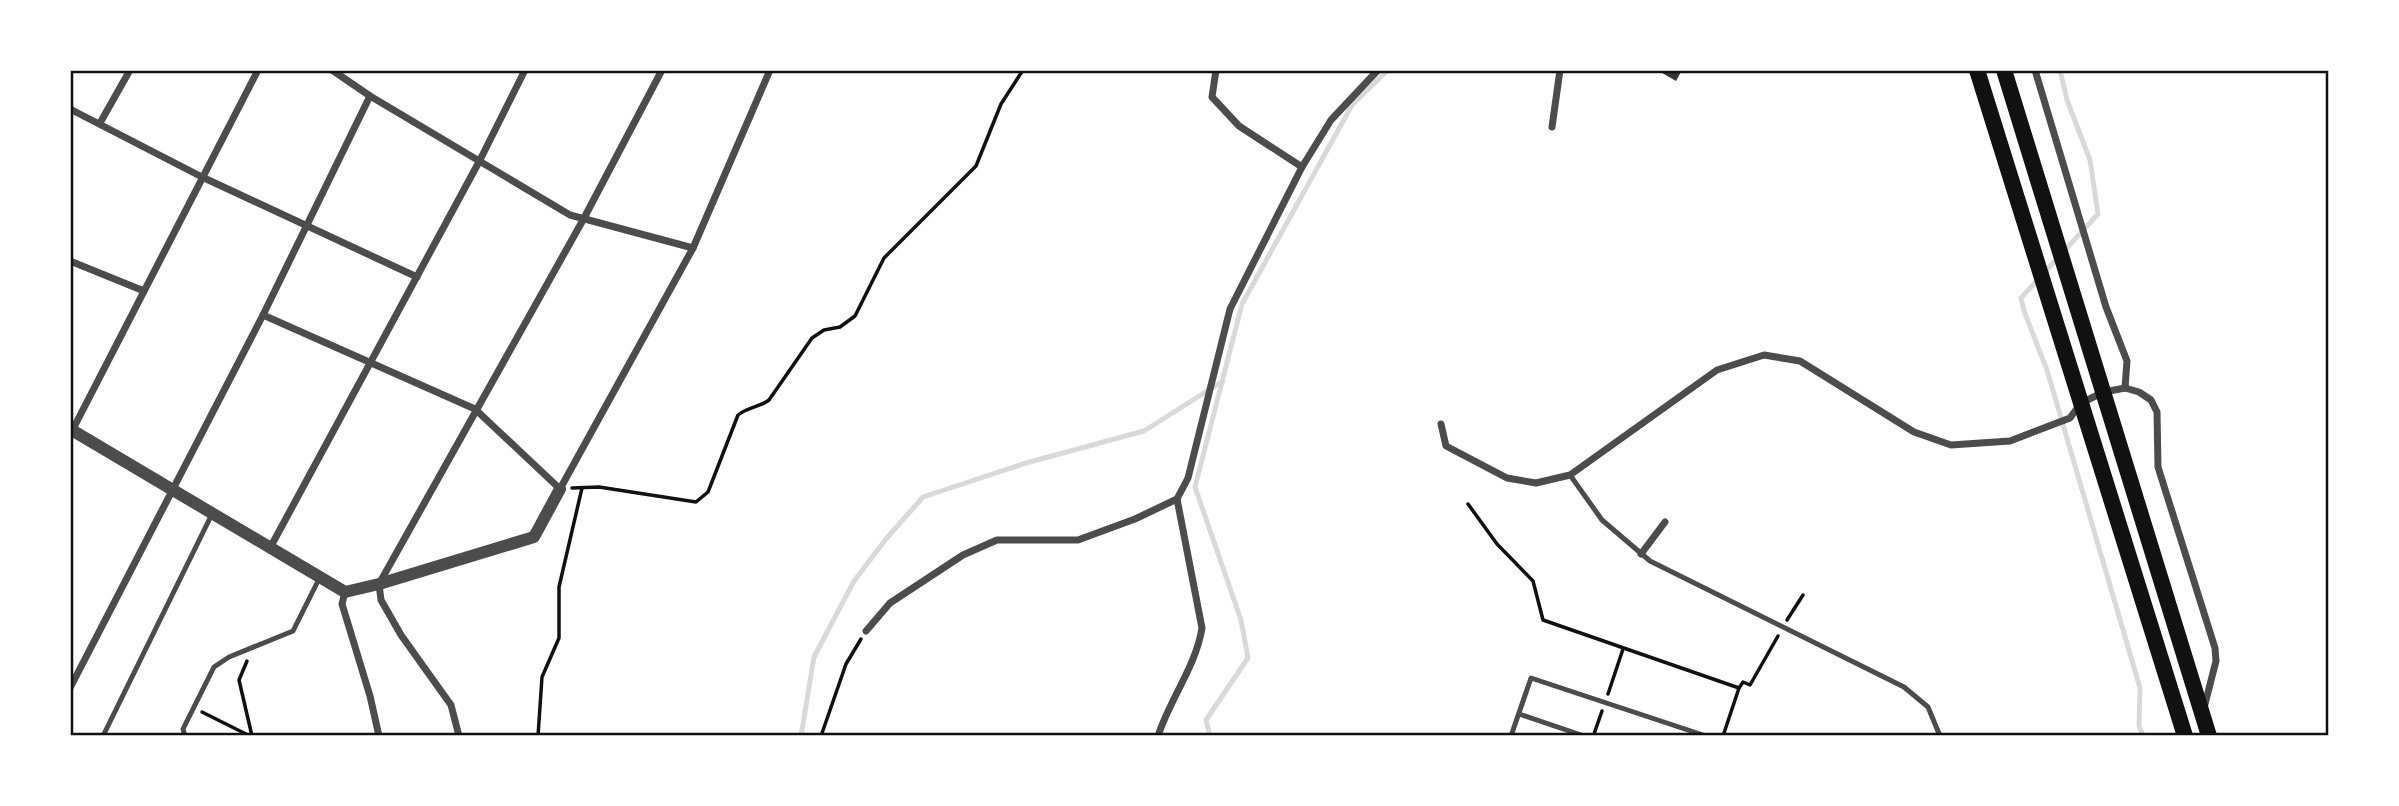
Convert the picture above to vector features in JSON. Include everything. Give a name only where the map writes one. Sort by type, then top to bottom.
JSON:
[{"type":"main road","points":[[1977,70],[2185,736]]},
{"type":"main road","points":[[2004,70],[2209,736]]},
{"type":"street","points":[[100,123],[130,70]]},
{"type":"street","points":[[258,70],[71,432],[345,592],[534,537],[693,248],[770,70]]},
{"type":"street","points":[[270,548],[480,160],[525,70]]},
{"type":"street","points":[[459,736],[451,705],[401,635],[382,600],[379,584],[583,220],[662,70]]},
{"type":"street","points":[[1216,70],[1212,97],[1239,126],[1302,167]]},
{"type":"street","points":[[866,631],[890,603],[963,555],[997,540],[1079,540],[1135,519],[1177,499],[1188,478],[1230,309],[1302,167],[1331,120],[1378,70]]},
{"type":"street","points":[[1552,127],[1560,70]]},
{"type":"street","points":[[2035,70],[2106,307],[2127,361],[2125,388]]},
{"type":"street","points":[[337,71],[370,96],[570,215],[693,248]]},
{"type":"street","points":[[70,688],[263,315],[370,96]]},
{"type":"street","points":[[70,109],[202,177],[416,277]]},
{"type":"street","points":[[70,261],[144,290]]},
{"type":"street","points":[[263,315],[475,409],[560,489]]},
{"type":"street","points":[[1441,424],[1446,446],[1507,478],[1536,483],[1570,475],[1717,370],[1764,355],[1800,361],[1914,432],[1951,445],[2010,441],[2070,418],[2081,402],[2104,392],[2125,388],[2139,392],[2151,400],[2157,412],[2158,467],[2215,648],[2216,661],[2202,716]]},
{"type":"street","points":[[1158,736],[1165,713],[1199,645],[1202,628],[1177,499]]},
{"type":"street","points":[[1642,554],[1665,522]]},
{"type":"street","points":[[345,592],[342,604],[370,696],[379,736]]},
{"type":"lane","points":[[1570,475],[1602,520],[1650,561],[1904,687],[1928,707],[1940,736]]},
{"type":"lane","points":[[103,736],[212,514]]},
{"type":"lane","points":[[184,736],[183,729],[214,667],[229,657],[293,631],[320,577]]},
{"type":"lane","points":[[1511,736],[1531,678],[1706,736]]},
{"type":"lane","points":[[1519,714],[1584,736]]},
{"type":"path","points":[[560,489],[599,487],[696,502],[708,492],[738,415],[769,400],[812,338],[824,330],[840,327],[856,316],[884,258],[976,166],[1001,104],[1023,70]]},
{"type":"path","points":[[538,736],[542,677],[559,638],[559,587],[582,488]]},
{"type":"path","points":[[1468,504],[1497,544],[1533,581],[1543,620],[1739,688]]},
{"type":"path","points":[[1723,736],[1739,688],[1743,682],[1750,685],[1803,595]]},
{"type":"path","points":[[821,736],[846,664],[866,631]]},
{"type":"path","points":[[247,649],[249,656],[239,680],[251,736]]},
{"type":"path","points":[[194,708],[251,736]]},
{"type":"building","points":[[1657,70],[1682,70],[1676,81]]},
{"type":"waterway","points":[[1210,736],[1206,720],[1248,658],[1241,620],[1195,487],[1242,304],[1352,105],[1388,70]]},
{"type":"waterway","points":[[2060,70],[2067,100],[2090,160],[2098,214],[2021,298],[2047,370],[2140,688],[2139,726],[2143,736]]},
{"type":"waterway","points":[[801,736],[814,657],[854,581],[923,497],[1026,463],[1144,431],[1223,381]]}]
